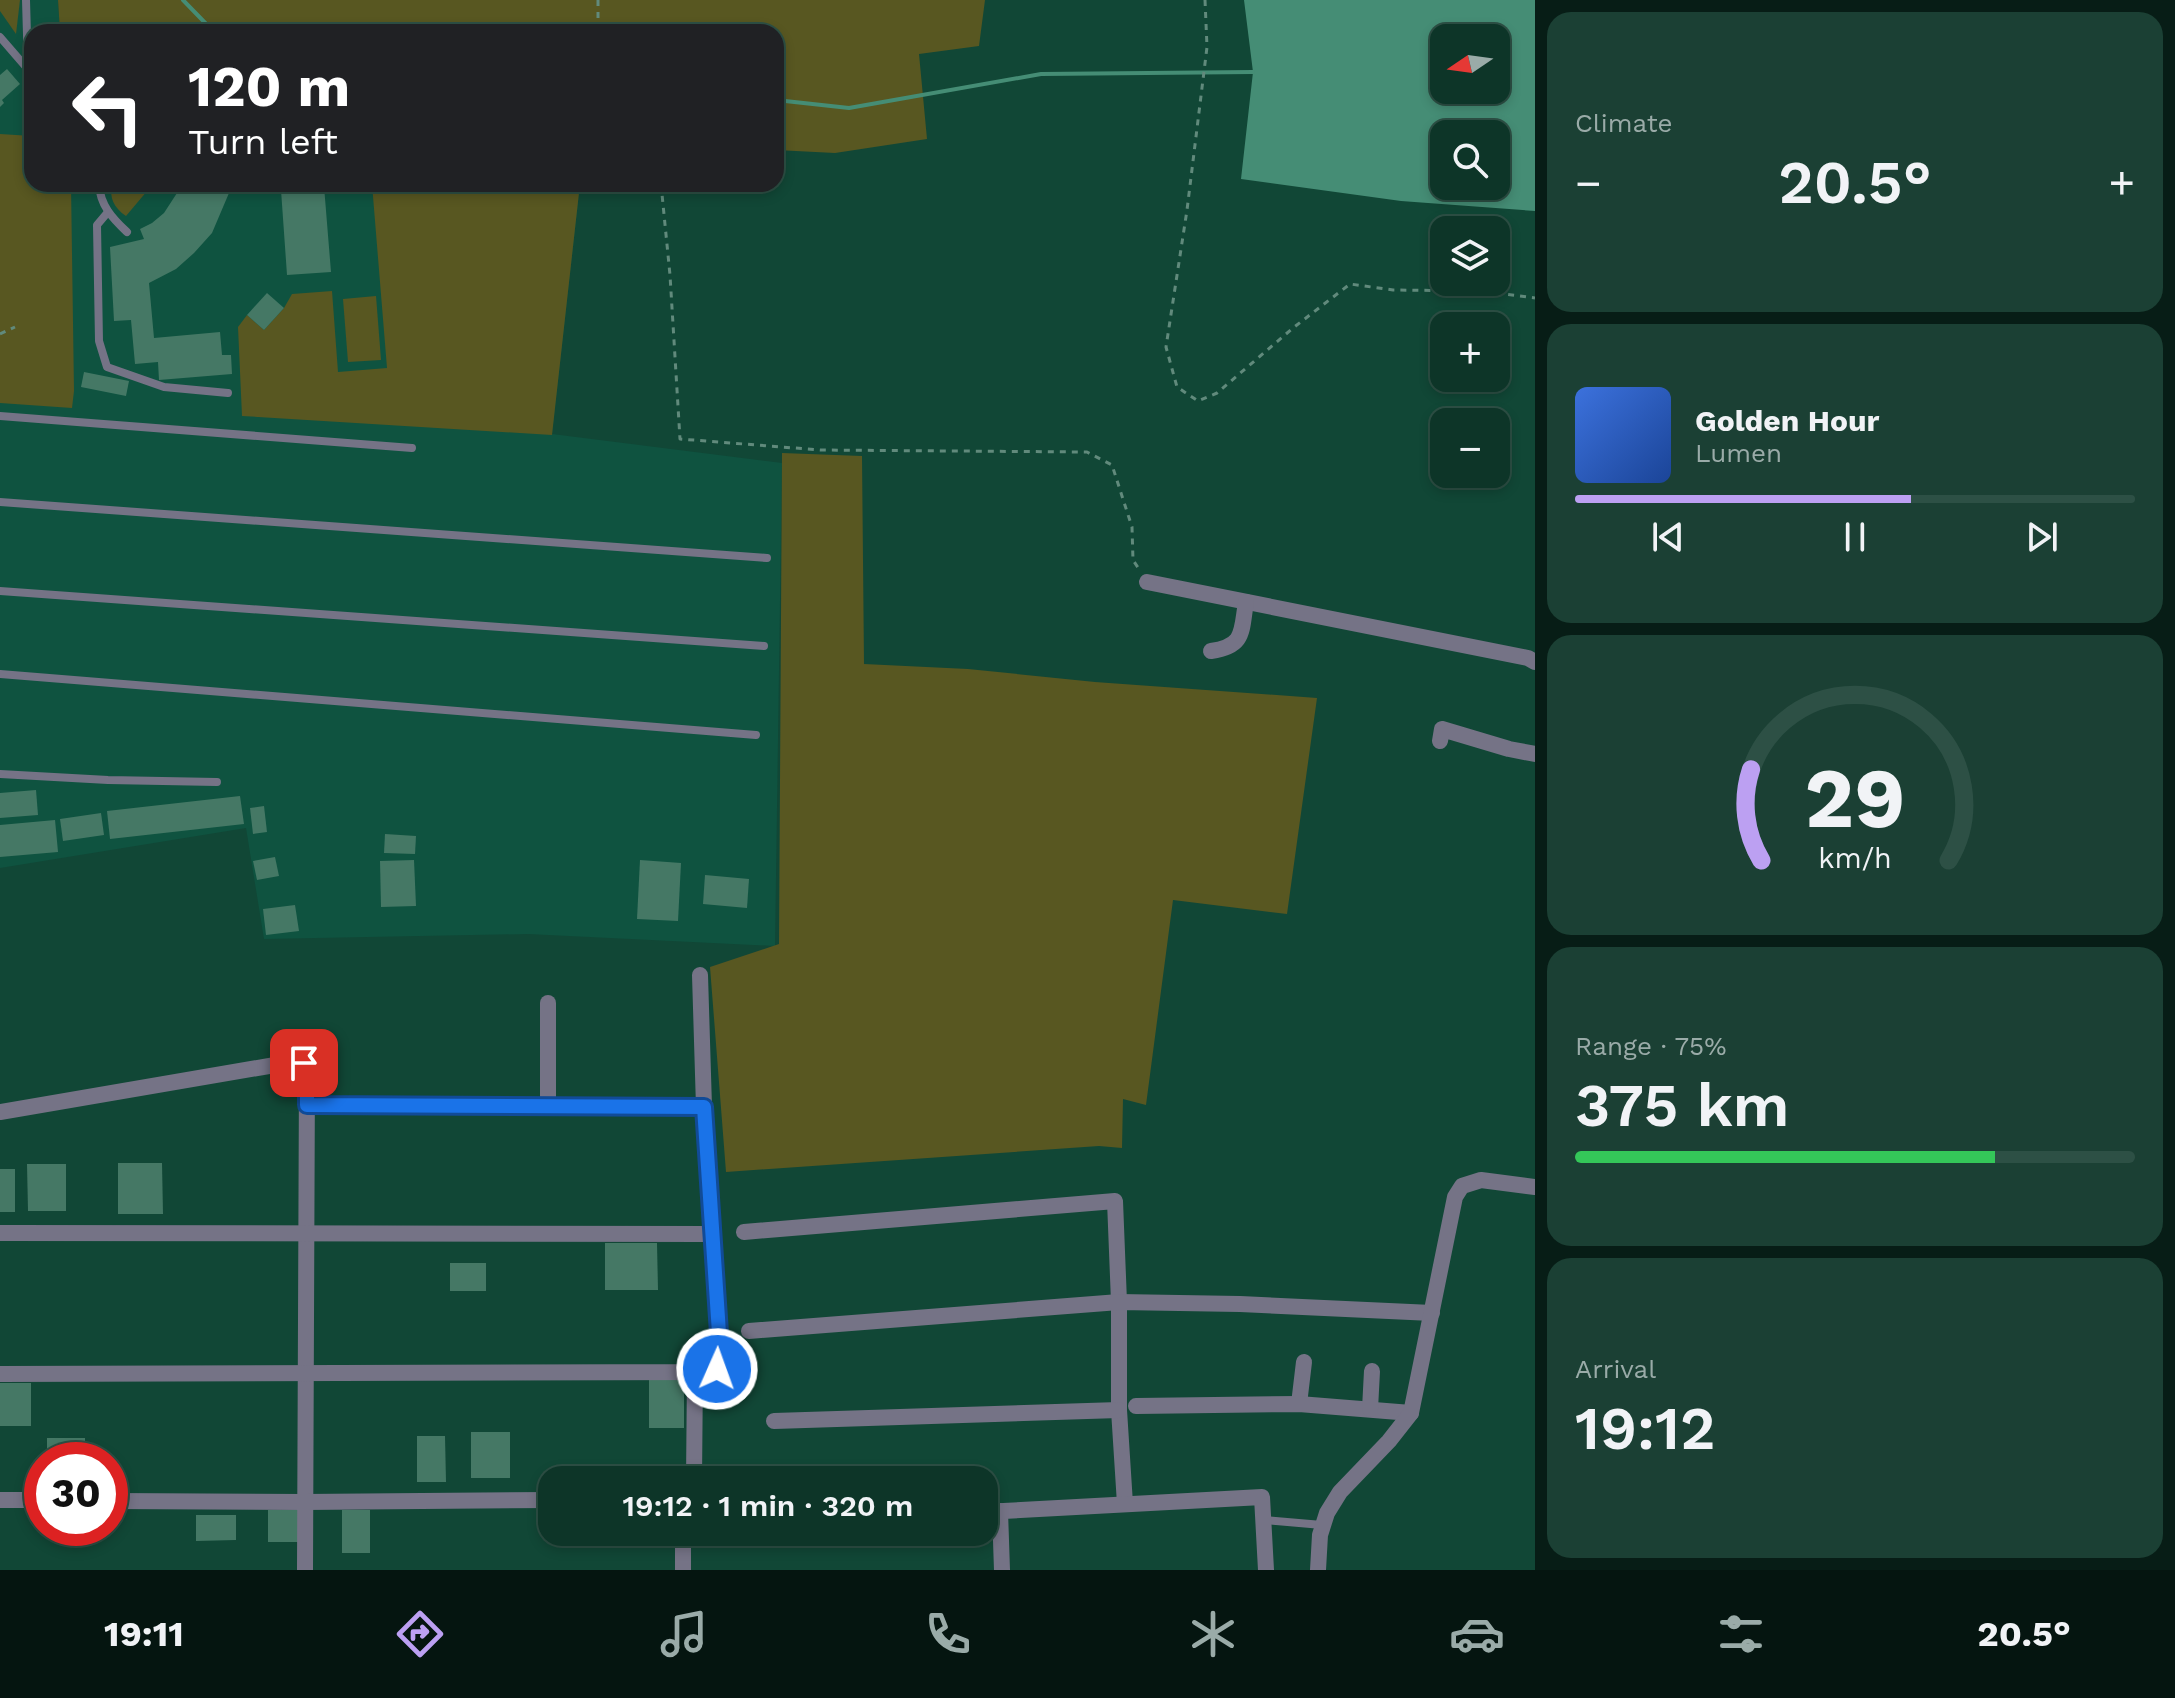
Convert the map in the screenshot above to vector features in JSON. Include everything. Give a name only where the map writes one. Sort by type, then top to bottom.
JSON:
[{"type":"street","points":[[1147,582],[1528,658],[1535,662]]},
{"type":"street","points":[[1211,651],[1229,648],[1239,639],[1246,602]]},
{"type":"street","points":[[1440,741],[1442,729],[1535,754]]},
{"type":"street","points":[[0,1374],[714,1372],[719,1365],[704,1107],[700,975]]},
{"type":"street","points":[[548,1003],[548,1106]]},
{"type":"street","points":[[0,1112],[298,1061],[304,1063],[307,1069],[305,1570]]},
{"type":"street","points":[[307,1105],[704,1107]]},
{"type":"street","points":[[1318,1570],[1320,1535],[1327,1513],[1340,1492],[1411,1413],[1455,1197],[1462,1186],[1481,1180],[1535,1187]]},
{"type":"street","points":[[744,1232],[1115,1201],[1127,1408],[1125,1504]]},
{"type":"street","points":[[0,1233],[713,1234]]},
{"type":"street","points":[[749,1331],[1119,1302],[1432,1313]]},
{"type":"street","points":[[1299,1404],[1304,1362]]},
{"type":"street","points":[[694,1466],[695,1371]]},
{"type":"street","points":[[1370,1409],[1372,1371]]},
{"type":"street","points":[[774,1421],[1299,1404],[1411,1413]]},
{"type":"street","points":[[998,1511],[1262,1497],[1266,1570]]},
{"type":"street","points":[[0,1500],[24,1500]]},
{"type":"street","points":[[128,1501],[538,1500]]},
{"type":"street","points":[[683,1546],[683,1570]]},
{"type":"street","points":[[998,1546],[1002,1570]]},
{"type":"lane","points":[[26,0],[27,24]]},
{"type":"lane","points":[[0,37],[24,65]]},
{"type":"lane","points":[[100,192],[108,212],[127,232]]},
{"type":"lane","points":[[108,212],[97,225],[99,341],[107,367],[164,387],[228,393]]},
{"type":"lane","points":[[0,416],[412,448]]},
{"type":"lane","points":[[0,502],[767,558]]},
{"type":"lane","points":[[0,591],[764,646]]},
{"type":"lane","points":[[0,674],[756,735]]},
{"type":"lane","points":[[0,774],[217,782]]},
{"type":"lane","points":[[1263,1520],[1323,1525]]},
{"type":"path","points":[[598,0],[598,24]]},
{"type":"path","points":[[1205,0],[1207,47],[1166,347],[1177,387],[1198,401],[1217,393],[1350,284],[1393,290],[1481,291],[1535,298]]},
{"type":"path","points":[[662,192],[680,439],[820,450],[1087,452],[1112,465],[1132,527],[1133,560],[1147,582]]},
{"type":"path","points":[[0,334],[15,327]]},
{"type":"shaded area","points":[[0,0],[58,0],[60,24],[24,24],[24,192],[579,192],[552,434],[782,463],[775,946],[528,934],[264,939],[246,828],[0,868]]},
{"type":"shaded area","points":[[0,0],[20,0],[16,34],[0,11]]},
{"type":"shaded area","points":[[58,0],[985,0],[979,46],[919,54],[927,139],[835,153],[784,150],[784,24],[60,24]]},
{"type":"shaded area","points":[[1244,0],[1535,0],[1535,211],[1401,201],[1241,179],[1253,72]]},
{"type":"shaded area","points":[[0,134],[24,136],[24,192],[71,192],[74,391],[72,408],[0,403]]},
{"type":"shaded area","points":[[146,192],[126,216],[118,210],[111,194]]},
{"type":"shaded area","points":[[373,192],[579,192],[552,435],[242,416],[238,327],[247,315],[264,330],[292,294],[332,291],[338,372],[387,368]]},
{"type":"shaded area","points":[[376,296],[381,360],[348,362],[343,299]]},
{"type":"shaded area","points":[[782,453],[862,456],[864,664],[968,669],[1095,682],[1317,698],[1287,914],[1173,900],[1146,1105],[1123,1099],[1122,1148],[1099,1146],[726,1172],[710,967],[779,944]]},
{"type":"building","points":[[7,69],[20,84],[2,100],[4,103],[0,107],[0,75]]},
{"type":"building","points":[[246,192],[229,193],[212,233],[176,269],[149,283],[154,338],[220,332],[222,355],[231,355],[232,374],[159,380],[158,362],[135,364],[131,320],[114,321],[110,247],[144,239],[140,229],[164,213],[177,193]]},
{"type":"building","points":[[281,192],[324,192],[331,272],[287,275]]},
{"type":"building","points":[[267,293],[284,308],[264,330],[247,315]]},
{"type":"building","points":[[84,372],[129,381],[126,396],[81,387]]},
{"type":"building","points":[[36,790],[38,815],[0,818],[0,793]]},
{"type":"building","points":[[240,796],[244,824],[110,839],[107,811]]},
{"type":"building","points":[[264,806],[267,832],[253,834],[250,808]]},
{"type":"building","points":[[101,813],[104,835],[63,841],[60,819]]},
{"type":"building","points":[[55,820],[58,852],[0,857],[0,825]]},
{"type":"building","points":[[385,834],[416,836],[415,854],[384,853]]},
{"type":"building","points":[[275,857],[279,876],[257,880],[253,861]]},
{"type":"building","points":[[414,860],[416,906],[381,907],[380,861]]},
{"type":"building","points":[[640,860],[681,863],[678,921],[637,919]]},
{"type":"building","points":[[705,875],[749,879],[747,908],[703,904]]},
{"type":"building","points":[[295,905],[299,931],[266,935],[263,909]]},
{"type":"building","points":[[118,1163],[162,1163],[163,1214],[118,1214]]},
{"type":"building","points":[[27,1164],[66,1164],[66,1211],[28,1211]]},
{"type":"building","points":[[0,1169],[15,1169],[15,1212],[0,1212]]},
{"type":"building","points":[[605,1243],[657,1243],[658,1290],[605,1290]]},
{"type":"building","points":[[450,1263],[486,1263],[486,1291],[450,1291]]},
{"type":"building","points":[[649,1375],[684,1375],[684,1428],[649,1428]]},
{"type":"building","points":[[0,1383],[31,1383],[31,1426],[0,1426]]},
{"type":"building","points":[[471,1432],[510,1432],[510,1478],[471,1478]]},
{"type":"building","points":[[417,1436],[445,1436],[446,1482],[417,1482]]},
{"type":"building","points":[[47,1438],[85,1438],[85,1442],[47,1442]]},
{"type":"building","points":[[268,1510],[299,1510],[299,1542],[268,1542]]},
{"type":"building","points":[[342,1510],[370,1510],[370,1553],[342,1553]]},
{"type":"building","points":[[196,1515],[236,1515],[236,1540],[196,1541]]},
{"type":"waterway","points":[[183,0],[206,24]]},
{"type":"waterway","points":[[784,101],[849,108],[1041,74],[1253,72]]},
{"type":"route","points":[[304,1063],[307,1069],[307,1105],[704,1107],[719,1333],[717,1369]]}]
